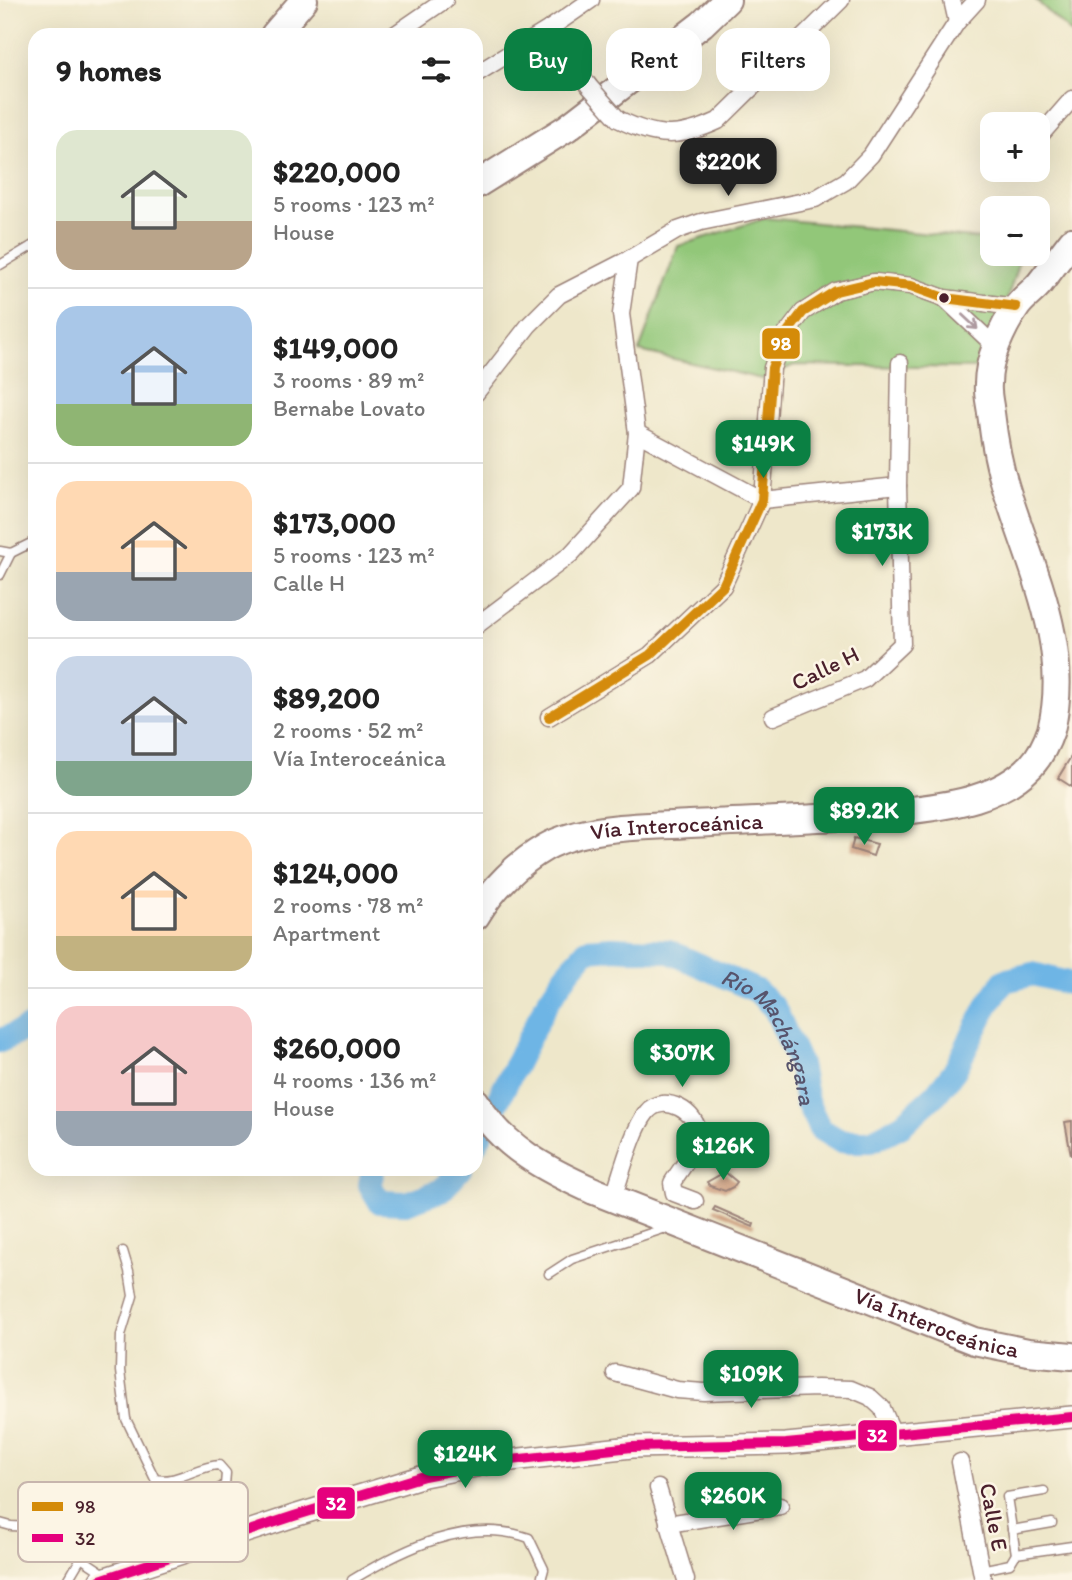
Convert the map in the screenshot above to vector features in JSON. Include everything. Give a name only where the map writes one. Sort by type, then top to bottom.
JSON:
[{"type":"main road","points":[[280,28],[304,0]]},
{"type":"main road","points":[[483,181],[567,128],[702,24],[727,0]]},
{"type":"main road","name":"Vía Interoceánica","points":[[483,905],[518,868],[548,846],[587,833],[632,827],[883,813],[948,805],[986,795],[1011,782],[1032,765],[1047,741],[1055,718],[1060,692],[1060,660],[1051,611],[1002,477],[995,450],[988,384],[996,347],[1016,307],[1038,285],[1072,241]]},
{"type":"main road","name":"Vía Interoceánica","points":[[991,411],[1012,346],[1038,285]]},
{"type":"main road","name":"Vía Interoceánica","points":[[483,1111],[498,1131],[524,1155],[555,1174],[604,1195],[974,1341],[1028,1352],[1072,1356]]},
{"type":"street","points":[[404,28],[446,0]]},
{"type":"street","points":[[551,28],[591,0]]},
{"type":"street","points":[[592,89],[618,119],[639,130],[660,134],[697,131],[718,121],[841,0]]},
{"type":"street","points":[[952,0],[957,22]]},
{"type":"street","points":[[483,384],[549,302],[559,295],[629,259],[678,229],[815,199],[846,181],[871,155],[957,22],[977,0]]},
{"type":"street","points":[[483,70],[504,57]]},
{"type":"street","points":[[1050,124],[1072,99]]},
{"type":"street","points":[[483,621],[571,554],[631,488],[636,433],[621,314],[629,259]]},
{"type":"street","points":[[549,717],[650,655],[723,586],[762,500],[772,368],[783,338],[803,312],[836,291],[874,282],[911,286],[944,298],[1016,307]]},
{"type":"street","points":[[944,298],[996,347]]},
{"type":"street","name":"Calle H","points":[[773,717],[865,679],[902,644],[898,486],[900,363]]},
{"type":"street","points":[[636,433],[762,500],[898,486]]},
{"type":"street","points":[[604,1195],[648,1111],[657,1106],[668,1106],[681,1107],[691,1115],[698,1127],[698,1140],[673,1183],[674,1193],[695,1200]]},
{"type":"street","points":[[615,1373],[677,1390],[704,1392],[851,1389],[870,1397],[882,1408],[893,1433]]},
{"type":"street","points":[[248,1531],[437,1473],[502,1461],[632,1447],[786,1444],[1072,1417]]},
{"type":"street","name":"Calle E","points":[[960,1462],[982,1575]]},
{"type":"street","points":[[658,1488],[683,1577]]},
{"type":"street","points":[[668,1524],[780,1506]]},
{"type":"street","points":[[104,1578],[153,1562]]},
{"type":"lane","points":[[0,265],[28,248]]},
{"type":"lane","points":[[0,551],[11,553],[28,544]]},
{"type":"lane","points":[[0,575],[11,553]]},
{"type":"lane","points":[[549,1274],[572,1259],[678,1224]]},
{"type":"lane","points":[[123,1251],[133,1296],[121,1335],[120,1371],[126,1419],[155,1479],[164,1481],[205,1465],[219,1465],[226,1473],[225,1482]]},
{"type":"lane","points":[[982,1575],[1010,1564],[1016,1554],[1007,1497],[1044,1491]]},
{"type":"lane","points":[[0,1523],[18,1526]]},
{"type":"lane","points":[[1012,1530],[1052,1523]]},
{"type":"lane","points":[[352,1580],[377,1565],[431,1542],[456,1534],[494,1531],[529,1538],[544,1569],[541,1580]]},
{"type":"lane","points":[[1016,1554],[1072,1546]]},
{"type":"lane","points":[[68,1580],[79,1562]]},
{"type":"lane","points":[[86,1562],[104,1578]]},
{"type":"green space","points":[[1036,0],[1072,0],[1072,34]]},
{"type":"green space","points":[[766,218],[980,239],[980,266],[1017,266],[1008,297],[976,368],[794,365],[762,379],[639,351],[678,246]]},
{"type":"building","points":[[1072,755],[1072,787],[1058,778]]},
{"type":"building","points":[[854,838],[877,844],[873,856],[851,849]]},
{"type":"building","points":[[1072,1121],[1072,1155],[1071,1155],[1065,1122]]},
{"type":"building","points":[[725,1172],[737,1182],[733,1187],[725,1191],[710,1186],[707,1182]]},
{"type":"building","points":[[715,1207],[754,1224],[753,1227],[713,1210]]},
{"type":"waterway","name":"Río Machángara","points":[[483,1130],[545,1006],[587,950],[613,948],[668,951],[757,991],[775,1009],[800,1065],[807,1102],[820,1129],[840,1141],[871,1141],[902,1125],[936,1094],[955,1070],[988,1004],[1004,981],[1033,974],[1072,984]]},
{"type":"waterway","name":"Río Machángara","points":[[0,1041],[28,1028]]},
{"type":"waterway","name":"Río Machángara","points":[[372,1176],[370,1185],[380,1202],[406,1203],[442,1190],[454,1176]]},
{"type":"transit line","name":"98","points":[[549,717],[650,655],[723,586],[762,500],[772,368],[783,338],[803,312],[836,291],[874,282],[911,286],[944,298],[1016,307]]},
{"type":"transit line","name":"32","points":[[248,1531],[424,1476],[502,1461],[632,1447],[786,1444],[1072,1417]]},
{"type":"transit line","name":"32","points":[[100,1580],[155,1562]]}]
